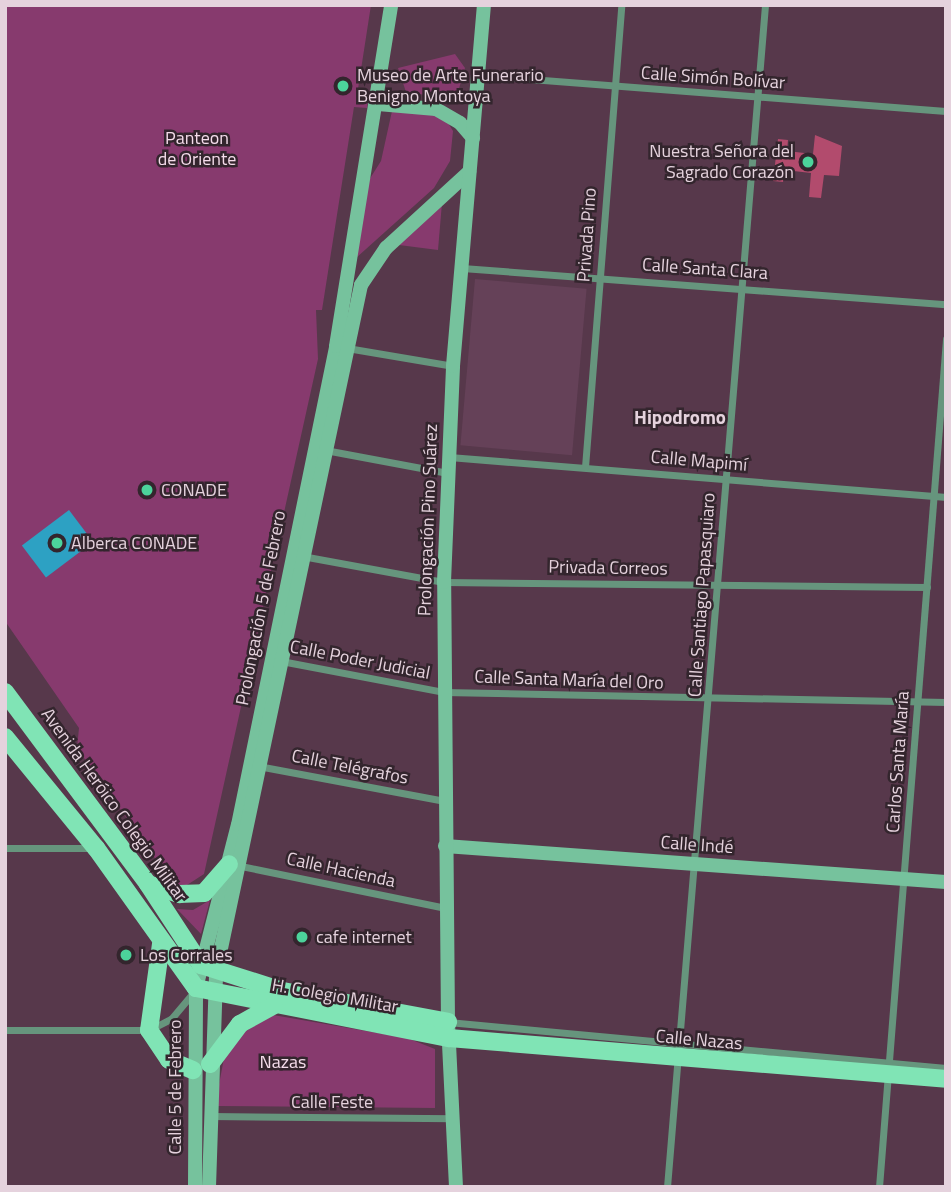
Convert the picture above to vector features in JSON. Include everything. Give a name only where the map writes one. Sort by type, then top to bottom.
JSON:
[{"type":"main road","name":"Avenida Heróico Colegio Militar","points":[[5,692],[209,968]]},
{"type":"main road","points":[[5,737],[96,848],[161,944],[204,990]]},
{"type":"main road","points":[[149,884],[179,894],[204,893],[235,865]]},
{"type":"main road","points":[[161,944],[149,1030],[161,1052],[201,1067],[240,1024],[273,1006]]},
{"type":"main road","name":"H. Colegio Militar","points":[[209,968],[283,992],[449,1030]]},
{"type":"main road","name":"H. Colegio Militar","points":[[204,990],[273,1006],[449,1030]]},
{"type":"main road","name":"Calle Nazas","points":[[449,1030],[678,1053],[888,1070],[946,1079]]},
{"type":"street","points":[[391,5],[378,104],[436,108],[453,117],[472,138]]},
{"type":"street","name":"Prolongación Pino Suárez","points":[[456,1187],[446,908],[444,582],[453,366],[484,5]]},
{"type":"street","name":"Privada Pino","points":[[585,467],[621,5]]},
{"type":"street","name":"Calle Santiago Papasquiaro","points":[[667,1187],[710,700],[765,5]]},
{"type":"street","name":"Calle Simón Bolívar","points":[[478,75],[946,111]]},
{"type":"street","name":"Prolongación 5 de Febrero","points":[[342,347],[353,256],[378,104]]},
{"type":"street","name":"Prolongación 5 de Febrero","points":[[204,990],[235,865],[319,449],[342,347],[361,285],[386,248],[469,172]]},
{"type":"street","name":"Calle Santa Clara","points":[[462,268],[946,304]]},
{"type":"street","name":"Carlos Santa María","points":[[879,1187],[946,339]]},
{"type":"street","points":[[342,347],[453,366]]},
{"type":"street","points":[[319,449],[448,473]]},
{"type":"street","name":"Calle Mapimí","points":[[449,457],[946,497]]},
{"type":"street","name":"Privada Correos","points":[[298,555],[444,582],[927,587]]},
{"type":"street","name":"Calle Poder Judicial","points":[[277,660],[443,692]]},
{"type":"street","name":"Calle Santa María del Oro","points":[[443,692],[710,700],[946,702]]},
{"type":"street","name":"Calle Telégrafos","points":[[256,765],[445,801]]},
{"type":"street","name":"Calle Indé","points":[[445,846],[946,882]]},
{"type":"street","points":[[5,848],[96,848]]},
{"type":"street","name":"Calle Hacienda","points":[[235,865],[446,908]]},
{"type":"street","points":[[5,1030],[149,1030],[172,1019],[204,990]]},
{"type":"street","name":"Calle 5 de Febrero","points":[[195,1187],[204,990]]},
{"type":"street","name":"Calle 5 de Febrero","points":[[201,1067],[209,1116],[209,1187]]},
{"type":"street","points":[[888,1070],[946,1068]]},
{"type":"street","name":"Calle Feste","points":[[209,1116],[454,1118]]},
{"type":"shaded area","points":[[475,279],[587,289],[572,455],[460,445]]},
{"type":"green space","name":"Panteon de Oriente","points":[[5,5],[371,5],[358,89],[369,91],[367,108],[354,107],[322,310],[316,310],[318,359],[204,874],[187,885],[177,885],[159,864],[77,748],[79,728],[5,621]]},
{"type":"green space","points":[[455,54],[465,68],[458,92],[445,98],[406,92],[398,68]]},
{"type":"green space","points":[[392,111],[442,113],[453,131],[450,161],[434,188],[356,258],[369,180],[381,161]]},
{"type":"green space","points":[[442,203],[438,250],[399,245]]},
{"type":"green space","points":[[210,900],[201,934],[177,909],[193,910]]},
{"type":"green space","name":"Nazas","points":[[273,1015],[407,1038],[435,1049],[435,1108],[215,1106],[227,1042]]},
{"type":"water","name":"Alberca CONADE","points":[[69,510],[93,542],[46,577],[22,546]]},
{"type":"building","name":"Nuestra Señora del Sagrado Corazón","points":[[815,135],[842,146],[839,176],[824,175],[821,198],[809,197],[811,173],[785,170],[783,182],[773,181],[778,139],[788,140],[787,151],[813,154]]},
{"type":"place","name":"Museo de Arte Funerario Benigno Montoya","points":[[343,86]]},
{"type":"place","name":"Nuestra Señora del Sagrado Corazón","points":[[808,162]]},
{"type":"place","name":"CONADE","points":[[147,490]]},
{"type":"place","name":"Alberca CONADE","points":[[57,543]]},
{"type":"place","name":"cafe internet","points":[[302,937]]},
{"type":"place","name":"Los Corrales","points":[[126,955]]},
{"type":"district","name":"Hipodromo","points":[[680,417]]}]
